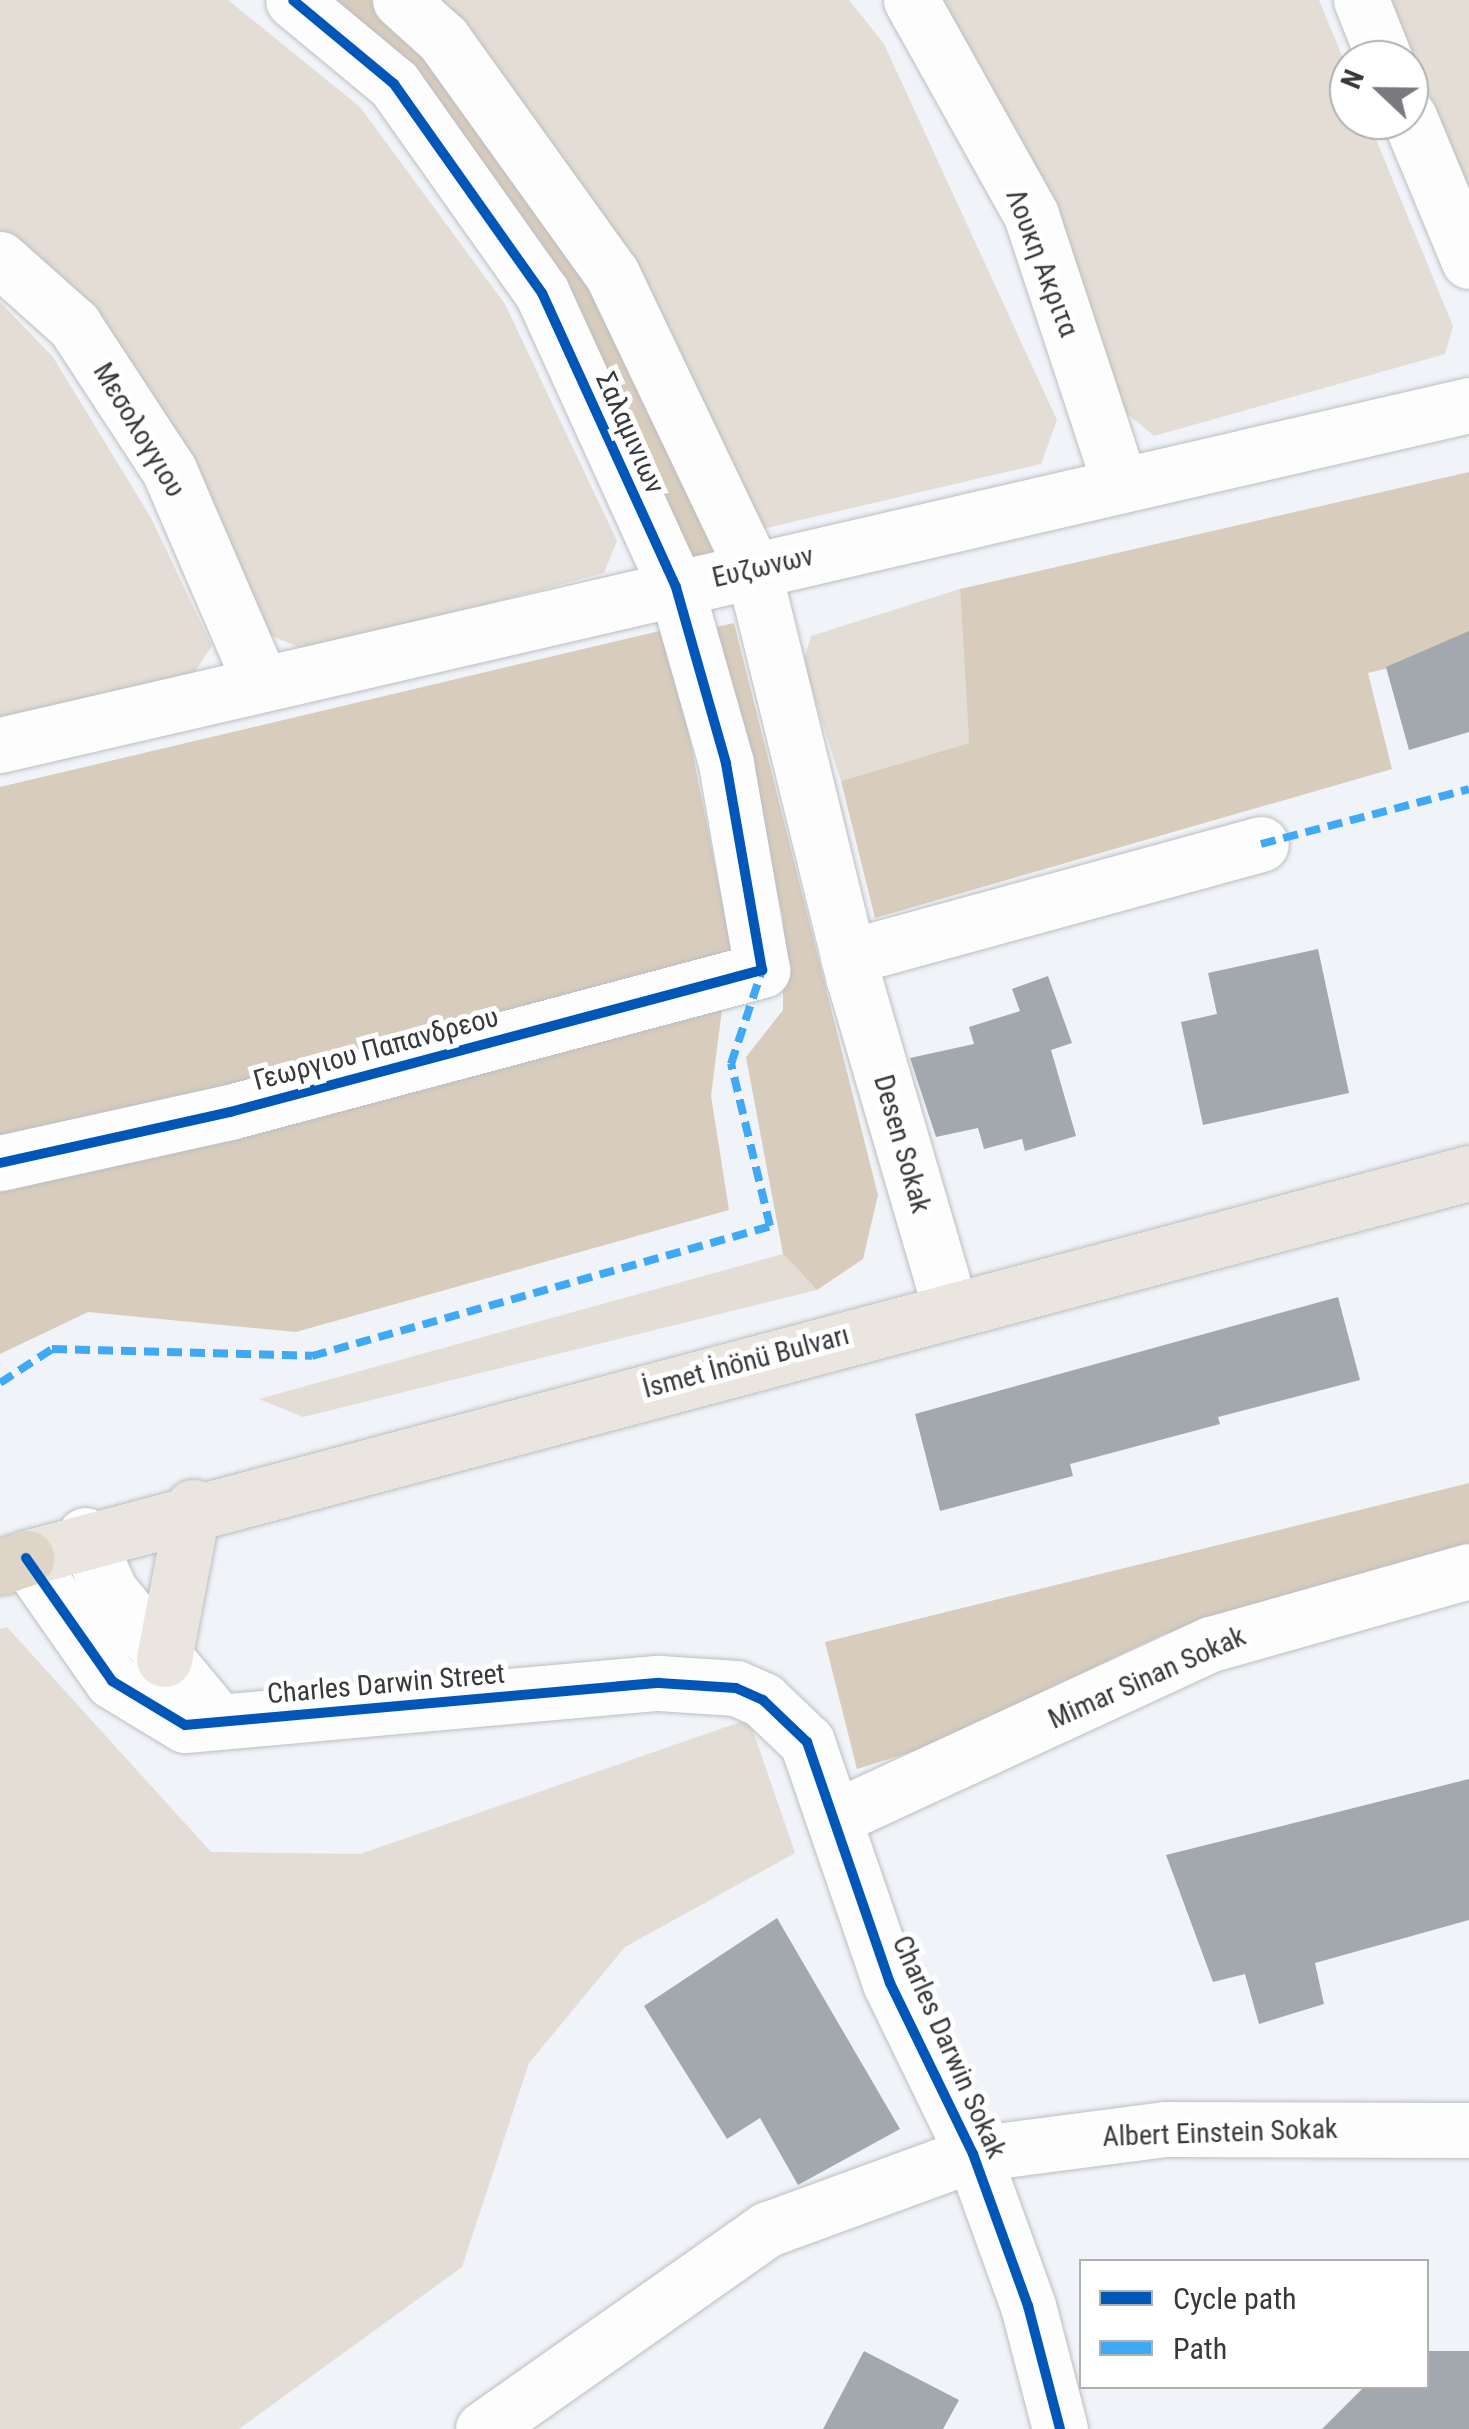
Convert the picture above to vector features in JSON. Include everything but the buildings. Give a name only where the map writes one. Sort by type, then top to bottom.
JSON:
[{"type":"main road","name":"İsmet İnönü Bulvarı","points":[[9,1562],[84,1535],[1469,1173]]},
{"type":"main road","points":[[164,1660],[192,1507]]},
{"type":"street","name":"Σαλαμινιων","points":[[292,0],[394,84],[542,293],[676,588],[726,763],[762,970]]},
{"type":"street","name":"Σαλαμινιων","points":[[400,0],[443,39],[612,274],[754,569],[851,968]]},
{"type":"street","name":"Λουκη Ακριτα","points":[[911,0],[1030,215],[1120,484]]},
{"type":"street","points":[[1360,0],[1377,40]]},
{"type":"street","points":[[1419,140],[1469,261]]},
{"type":"street","name":"Μεσολογγιου","points":[[0,259],[74,325],[169,470],[261,684]]},
{"type":"street","name":"Ευζωνων","points":[[0,745],[1469,405]]},
{"type":"street","points":[[851,968],[1261,844]]},
{"type":"street","name":"Desen Sokak","points":[[851,968],[950,1308]]},
{"type":"street","name":"Γεωργιου Παπανδρεου","points":[[0,1163],[762,970]]},
{"type":"street","points":[[84,1535],[110,1591],[218,1721]]},
{"type":"street","name":"Charles Darwin Street","points":[[9,1562],[112,1681],[185,1725],[660,1683],[736,1688],[807,1742]]},
{"type":"street","name":"Mimar Sinan Sokak","points":[[836,1817],[1212,1644],[1469,1570]]},
{"type":"street","name":"Charles Darwin Sokak","points":[[807,1742],[890,1983],[973,2154],[1028,2306],[1060,2429]]},
{"type":"street","name":"Albert Einstein Sokak","points":[[483,2429],[768,2229],[973,2154],[1165,2129],[1469,2130]]},
{"type":"shaded area","points":[[0,0],[228,0],[360,107],[505,304],[617,541],[604,573],[308,651],[267,634],[0,233]]},
{"type":"shaded area","points":[[293,0],[400,0],[443,39],[753,569],[676,587],[542,293]]},
{"type":"shaded area","points":[[428,0],[849,0],[884,44],[1057,420],[1041,464],[753,531],[634,256]]},
{"type":"shaded area","points":[[930,0],[1319,0],[1335,40],[1329,40],[1329,140],[1376,140],[1453,326],[1445,354],[1154,436],[1119,407]]},
{"type":"shaded area","points":[[1389,0],[1469,0],[1469,191],[1429,96],[1429,40],[1406,40]]},
{"type":"shaded area","points":[[0,302],[53,357],[151,518],[212,646],[191,677],[0,717]]},
{"type":"shaded area","points":[[1469,472],[1469,649],[1368,673],[1392,769],[875,918],[841,781],[969,743],[960,589]]},
{"type":"shaded area","points":[[960,589],[969,743],[841,781],[803,662],[811,636]]},
{"type":"shaded area","points":[[734,623],[878,1195],[863,1259],[817,1290],[783,1254],[746,1057],[783,1010],[783,917],[711,628]]},
{"type":"shaded area","points":[[668,629],[733,956],[0,1143],[0,787]]},
{"type":"shaded area","points":[[722,1009],[711,1096],[729,1210],[296,1332],[88,1312],[0,1354],[0,1175]]},
{"type":"shaded area","points":[[783,1254],[817,1290],[303,1417],[259,1399]]},
{"type":"shaded area","points":[[1469,1483],[1469,1545],[1162,1635],[924,1748],[857,1769],[825,1642]]},
{"type":"shaded area","points":[[7,1627],[211,1852],[360,1854],[749,1719],[795,1853],[625,1947],[529,2063],[462,2267],[239,2429],[0,2429],[0,1629]]},
{"type":"marked path","points":[[1261,844],[1469,789]]},
{"type":"marked path","points":[[0,1383],[52,1349],[312,1356],[770,1226],[731,1064],[762,970]]},
{"type":"cycle path","points":[[0,1163],[230,1112],[762,970],[726,763],[676,587],[542,293],[394,84],[293,0]]},
{"type":"cycle path","points":[[26,1558],[112,1681],[185,1725],[659,1683],[736,1688],[763,1700],[807,1742],[890,1983],[973,2154],[1028,2306],[1060,2429]]}]
